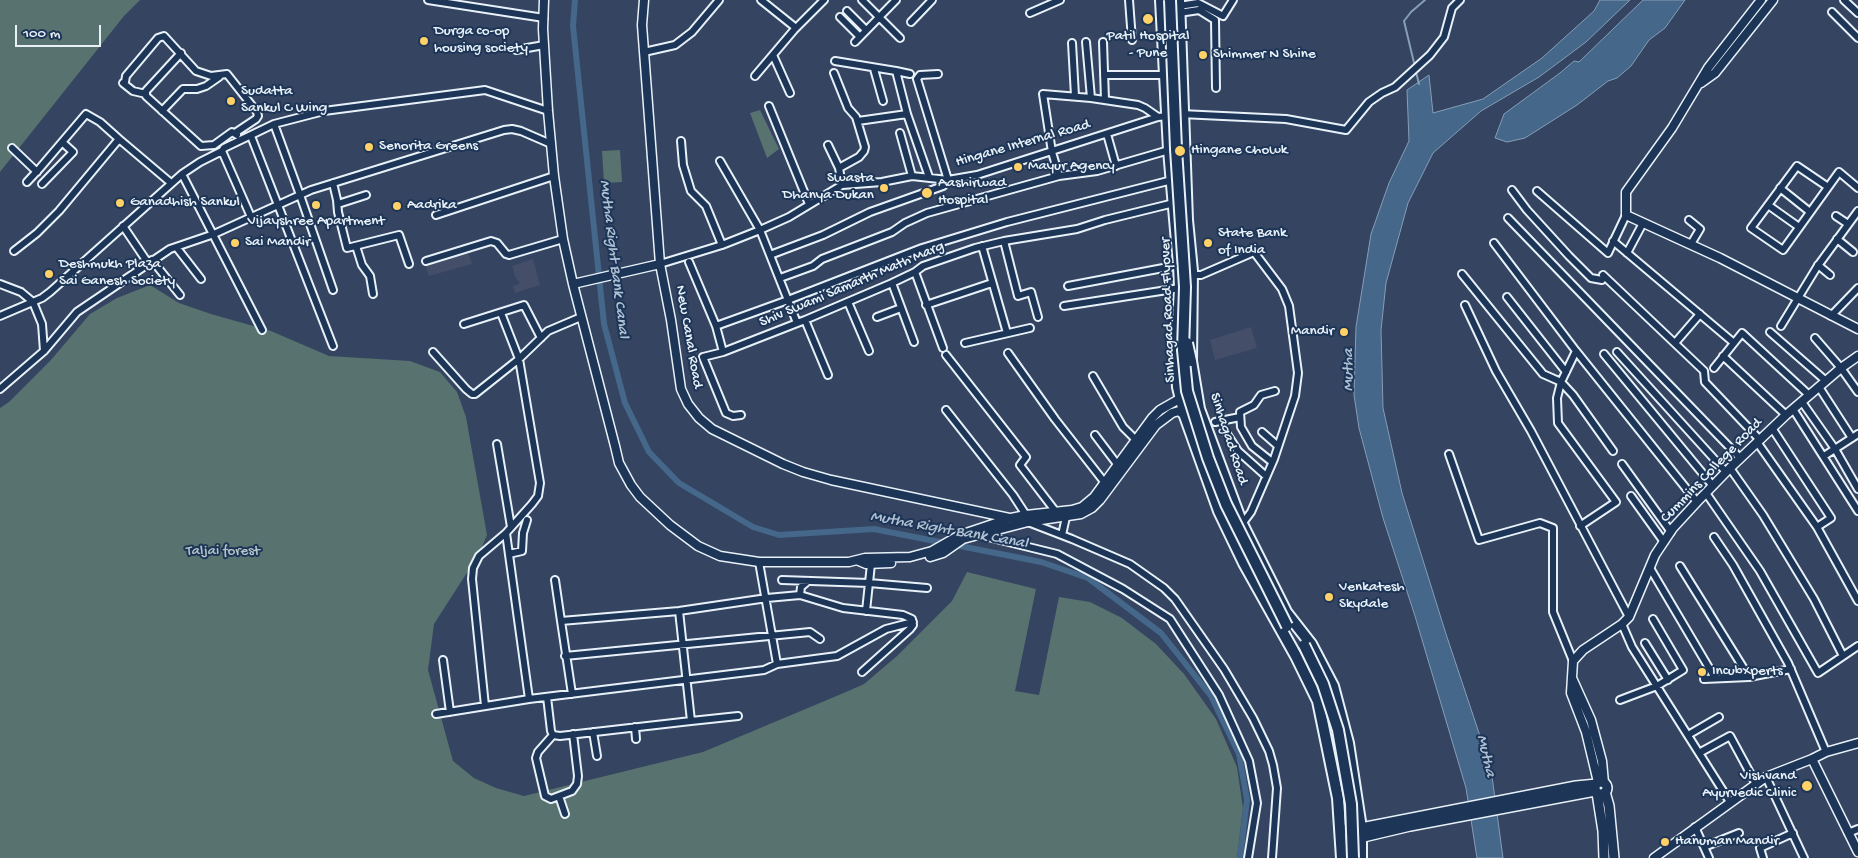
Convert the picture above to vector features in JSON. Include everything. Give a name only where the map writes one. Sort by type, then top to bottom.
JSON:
[{"type":"main road","name":"Sinhagad Road","points":[[1161,0],[1165,75],[1162,117],[1169,150],[1179,265],[1180,288],[1176,356],[1181,398],[1185,416],[1219,511],[1244,563],[1296,656],[1318,701],[1338,798],[1342,830],[1342,858]]},
{"type":"main road","name":"Sinhagad Road","points":[[1176,4],[1187,220],[1192,275],[1192,361],[1199,409],[1242,524],[1286,612],[1311,644],[1333,686],[1348,744],[1361,833],[1361,858]]},
{"type":"main road","name":"Sinhagad Road Flyover","points":[[1176,4],[1188,274],[1187,337],[1192,361]]},
{"type":"main road","name":"Sinhagad Road Flyover","points":[[1176,4],[1176,150],[1185,287],[1183,350],[1187,391],[1213,473],[1226,504],[1287,626],[1296,656]]},
{"type":"main road","points":[[1286,612],[1323,684],[1338,730],[1351,804],[1354,858]]},
{"type":"main road","points":[[1342,841],[1361,833],[1410,822],[1577,789],[1600,788]]},
{"type":"main road","points":[[1600,788],[1604,853]]},
{"type":"main road","points":[[1600,788],[1609,806],[1614,858]]},
{"type":"main road","points":[[1342,830],[1361,833]]},
{"type":"street","points":[[428,0],[544,18]]},
{"type":"street","points":[[544,0],[544,45],[548,111],[554,176],[563,239],[576,284],[582,317],[615,446],[631,486],[640,498],[682,535],[698,546],[720,556],[760,562],[849,562],[865,558],[910,557],[941,550]]},
{"type":"street","name":"New Canal Road","points":[[644,0],[642,25],[660,264],[671,320],[681,389],[688,404],[699,418],[712,429],[803,472],[831,480],[1010,518]]},
{"type":"street","points":[[644,52],[675,45],[692,32],[720,0]]},
{"type":"street","points":[[761,0],[796,28]]},
{"type":"street","points":[[755,76],[796,28],[824,0]]},
{"type":"street","points":[[862,0],[900,38]]},
{"type":"street","points":[[911,22],[932,0]]},
{"type":"street","points":[[1030,13],[1060,0]]},
{"type":"street","points":[[1129,0],[1132,40]]},
{"type":"street","points":[[1176,4],[1199,2],[1223,16],[1232,0]]},
{"type":"street","name":"Hingane Internal Road","points":[[576,284],[660,264],[722,245],[789,217],[842,185],[882,182],[912,176],[948,180],[977,176],[1162,117],[1183,114],[1286,119],[1346,130],[1369,102],[1395,87],[1405,76],[1430,56],[1444,37],[1452,8],[1460,0]]},
{"type":"street","points":[[1537,191],[1608,254],[1626,215],[1626,192],[1672,128],[1708,68],[1761,0]]},
{"type":"street","points":[[1700,84],[1716,73],[1773,0]]},
{"type":"street","points":[[1844,0],[1858,13]]},
{"type":"street","points":[[840,17],[857,39],[892,1]]},
{"type":"street","points":[[1176,4],[1199,10],[1215,20],[1216,88]]},
{"type":"street","points":[[847,11],[866,30]]},
{"type":"street","points":[[1832,12],[1858,38]]},
{"type":"street","points":[[164,36],[196,71],[212,76],[227,74],[258,116],[235,133],[232,132],[214,145],[201,146],[146,94],[133,91],[124,83],[126,82],[126,76],[158,38],[164,36]]},
{"type":"street","points":[[1086,42],[1091,98]]},
{"type":"street","points":[[1103,42],[1105,100]]},
{"type":"street","points":[[1072,43],[1075,96]]},
{"type":"street","points":[[516,50],[544,45]]},
{"type":"street","points":[[146,94],[146,91],[181,53]]},
{"type":"street","points":[[773,56],[790,93]]},
{"type":"street","points":[[835,61],[910,74]]},
{"type":"street","points":[[874,69],[882,101]]},
{"type":"street","points":[[896,71],[907,114],[929,177]]},
{"type":"street","points":[[834,73],[848,108],[858,121],[865,147],[859,157],[840,168]]},
{"type":"street","points":[[162,111],[183,89],[197,89],[227,74]]},
{"type":"street","points":[[770,255],[841,227],[870,212],[940,188],[948,180],[917,79],[920,75],[938,74]]},
{"type":"street","points":[[1104,75],[1165,75]]},
{"type":"street","points":[[250,217],[224,156],[224,148],[242,140],[253,140],[274,124],[324,111],[485,90],[548,111]]},
{"type":"street","points":[[1059,176],[1052,152],[1042,94],[1075,96],[1138,105],[1162,117]]},
{"type":"street","points":[[769,106],[809,204]]},
{"type":"street","points":[[27,182],[86,114],[100,122],[171,183]]},
{"type":"street","points":[[858,121],[907,114]]},
{"type":"street","points":[[274,124],[333,290]]},
{"type":"street","points":[[0,389],[44,351],[77,312],[170,249],[214,234],[279,204],[332,183],[504,130],[522,131],[552,144]]},
{"type":"street","points":[[235,133],[242,140]]},
{"type":"street","points":[[900,133],[912,176]]},
{"type":"street","points":[[1106,134],[1116,166]]},
{"type":"street","points":[[14,251],[37,233],[59,211],[119,139]]},
{"type":"street","points":[[253,140],[333,346]]},
{"type":"street","points":[[681,141],[683,165],[691,191],[706,206],[722,245]]},
{"type":"street","points":[[42,184],[73,152],[62,142]]},
{"type":"street","points":[[828,145],[840,168],[842,185]]},
{"type":"street","points":[[12,148],[37,172]]},
{"type":"street","points":[[780,278],[892,232],[905,223],[927,213],[1059,176],[1098,171],[1169,150]]},
{"type":"street","points":[[0,316],[33,302],[50,292],[126,230],[171,183],[185,178],[200,162],[224,156]]},
{"type":"street","points":[[720,161],[760,230],[797,323]]},
{"type":"street","points":[[1828,187],[1796,166],[1751,228],[1782,250],[1839,172],[1858,188]]},
{"type":"street","points":[[436,215],[554,176]]},
{"type":"street","points":[[185,178],[262,330]]},
{"type":"street","points":[[716,326],[922,248],[1007,222],[1172,180]]},
{"type":"street","points":[[332,183],[347,248],[400,234],[409,264]]},
{"type":"street","points":[[1780,188],[1810,212]]},
{"type":"street","points":[[1512,190],[1527,210],[1591,278],[1603,277],[1704,371],[1705,382],[1759,441],[1817,528],[1858,601]]},
{"type":"street","points":[[338,204],[366,195]]},
{"type":"street","name":"Shiv Swami Samarth Math Marg","points":[[741,414],[733,416],[726,414],[703,357],[723,352],[805,320],[892,283],[915,272],[922,266],[982,246],[1077,230],[1105,220],[1174,202]]},
{"type":"street","points":[[1768,205],[1799,227]]},
{"type":"street","points":[[1782,326],[1818,265],[1858,211]]},
{"type":"street","points":[[1626,215],[1691,244],[1858,329]]},
{"type":"street","points":[[1836,216],[1848,224]]},
{"type":"street","points":[[1508,218],[1740,458]]},
{"type":"street","points":[[1689,220],[1700,229],[1691,244]]},
{"type":"street","points":[[1627,252],[1643,223]]},
{"type":"street","points":[[126,230],[150,262],[180,296]]},
{"type":"street","points":[[426,261],[491,241],[497,243],[509,255],[563,239]]},
{"type":"street","points":[[1837,239],[1853,252]]},
{"type":"street","points":[[1004,241],[1018,296],[1031,292],[1038,317]]},
{"type":"street","points":[[1613,241],[1734,342]]},
{"type":"street","points":[[1494,243],[1576,351],[1697,502]]},
{"type":"street","points":[[356,246],[362,266],[370,276],[373,294]]},
{"type":"street","points":[[982,246],[1006,333]]},
{"type":"street","points":[[177,248],[201,279]]},
{"type":"street","points":[[1192,275],[1201,275],[1254,252],[1282,289],[1289,306],[1298,373],[1295,396],[1272,462],[1251,512],[1242,524]]},
{"type":"street","points":[[689,262],[716,326],[723,352]]},
{"type":"street","points":[[1068,286],[1179,265]]},
{"type":"street","points":[[1818,265],[1830,275]]},
{"type":"street","points":[[915,272],[943,348]]},
{"type":"street","points":[[1462,274],[1543,374],[1561,382],[1573,395],[1613,451]]},
{"type":"street","points":[[892,283],[914,342]]},
{"type":"street","points":[[926,305],[992,283]]},
{"type":"street","points":[[0,284],[20,292],[33,302],[42,324],[44,351]]},
{"type":"street","points":[[1064,306],[1180,288]]},
{"type":"street","points":[[1831,316],[1858,288]]},
{"type":"street","points":[[1507,297],[1566,372]]},
{"type":"street","points":[[848,302],[869,351]]},
{"type":"street","points":[[464,324],[524,305],[542,338]]},
{"type":"street","points":[[1465,305],[1496,371],[1531,432],[1629,617]]},
{"type":"street","points":[[877,317],[901,308]]},
{"type":"street","points":[[485,706],[472,579],[474,568],[479,556],[506,533],[538,496],[540,483],[520,359],[501,313]]},
{"type":"street","points":[[1675,343],[1700,314]]},
{"type":"street","points":[[433,352],[472,394],[478,392],[520,359],[548,332],[582,317]]},
{"type":"street","points":[[805,320],[828,375]]},
{"type":"street","points":[[965,343],[1030,328]]},
{"type":"street","points":[[1770,332],[1826,381]]},
{"type":"street","points":[[1714,368],[1742,333],[1809,395]]},
{"type":"street","points":[[1815,338],[1841,368],[1858,392]]},
{"type":"street","points":[[1576,351],[1561,382],[1557,398],[1558,423],[1616,502],[1580,526]]},
{"type":"street","points":[[1008,352],[1055,419],[1105,483]]},
{"type":"street","points":[[1617,352],[1728,470],[1763,515],[1814,599],[1843,656]]},
{"type":"street","points":[[1604,354],[1713,486]]},
{"type":"street","points":[[946,355],[1026,458],[1020,465],[1056,512]]},
{"type":"street","points":[[1723,356],[1786,415]]},
{"type":"street","name":"Cummins College Road","points":[[1573,661],[1583,650],[1622,624],[1629,617],[1655,556],[1671,532],[1697,502],[1786,415],[1858,356]]},
{"type":"street","points":[[1093,376],[1123,427],[1136,440]]},
{"type":"street","points":[[1819,387],[1855,436],[1824,456]]},
{"type":"street","points":[[1272,462],[1252,446],[1241,427],[1240,412],[1254,405],[1261,394],[1275,391]]},
{"type":"street","points":[[962,537],[978,534],[1027,518],[1082,507],[1094,497],[1120,468],[1136,440],[1160,410],[1181,398],[1189,400],[1199,409]]},
{"type":"street","points":[[1802,402],[1835,449],[1858,489]]},
{"type":"street","points":[[1793,409],[1856,502],[1858,511]]},
{"type":"street","points":[[946,410],[1027,518],[1130,564],[1176,599],[1224,669],[1253,718],[1274,765],[1277,788],[1272,858]]},
{"type":"street","points":[[859,561],[866,564],[914,561],[941,550],[962,537],[1010,518],[1066,517],[1081,514],[1092,508],[1120,468],[1156,425],[1165,417],[1179,411],[1185,416]]},
{"type":"street","points":[[1215,422],[1240,417]]},
{"type":"street","points":[[1772,428],[1831,518],[1817,528]]},
{"type":"street","points":[[1262,432],[1278,446]]},
{"type":"street","points":[[1228,434],[1238,451],[1266,476]]},
{"type":"street","points":[[1095,436],[1120,468]]},
{"type":"street","points":[[497,444],[511,527]]},
{"type":"street","points":[[1449,454],[1479,540],[1540,523],[1554,528],[1553,612],[1573,661],[1570,693],[1586,732],[1600,788]]},
{"type":"street","points":[[1622,464],[1671,532]]},
{"type":"street","points":[[1706,493],[1760,571],[1818,673],[1857,649]]},
{"type":"street","points":[[1631,496],[1664,542]]},
{"type":"street","points":[[1062,535],[1066,517]]},
{"type":"street","points":[[509,554],[522,550],[522,533],[527,520]]},
{"type":"street","points":[[506,533],[529,699]]},
{"type":"street","points":[[978,534],[1057,554],[1123,589],[1170,618],[1219,695],[1249,761],[1257,802],[1248,858]]},
{"type":"street","points":[[1714,537],[1733,565],[1791,669],[1826,752]]},
{"type":"street","points":[[760,562],[777,664]]},
{"type":"street","points":[[866,611],[871,564]]},
{"type":"street","points":[[1680,566],[1748,676]]},
{"type":"street","points":[[1650,568],[1715,678]]},
{"type":"street","points":[[555,580],[572,694]]},
{"type":"street","points":[[782,580],[869,583],[927,588]]},
{"type":"street","points":[[800,595],[801,586],[808,581]]},
{"type":"street","points":[[560,621],[679,611],[800,595],[843,608],[907,615],[913,622]]},
{"type":"street","points":[[679,611],[681,644],[691,721]]},
{"type":"street","points":[[1620,700],[1657,686],[1683,670],[1653,619]]},
{"type":"street","points":[[436,714],[529,699],[764,670],[777,664],[837,656],[886,629],[913,622]]},
{"type":"street","points":[[862,672],[910,630],[913,622]]},
{"type":"street","points":[[1622,624],[1632,646],[1730,802]]},
{"type":"street","points":[[566,656],[810,632],[820,639]]},
{"type":"street","points":[[1645,643],[1668,680]]},
{"type":"street","points":[[443,660],[450,712]]},
{"type":"street","points":[[1704,679],[1748,676],[1791,669]]},
{"type":"street","points":[[546,697],[553,735]]},
{"type":"street","points":[[573,734],[578,776],[577,784],[572,791],[551,799],[545,796],[536,758],[538,752],[553,735],[738,716]]},
{"type":"street","points":[[1688,735],[1719,717]]},
{"type":"street","points":[[635,727],[636,739]]},
{"type":"street","points":[[593,732],[597,756]]},
{"type":"street","points":[[1699,753],[1730,736],[1756,784]]},
{"type":"street","points":[[1654,858],[1766,777],[1812,760],[1826,752],[1858,743]]},
{"type":"street","points":[[1812,760],[1858,852]]},
{"type":"street","points":[[1766,777],[1804,858]]},
{"type":"street","points":[[559,796],[565,814]]},
{"type":"street","points":[[1695,827],[1709,858]]},
{"type":"street","points":[[1848,833],[1858,828]]},
{"type":"street","points":[[1704,847],[1739,832]]},
{"type":"street","points":[[1763,858],[1760,848],[1792,833]]},
{"type":"shaded area","points":[[468,252],[472,264],[429,276],[425,264]]},
{"type":"shaded area","points":[[533,259],[540,285],[515,293],[513,286],[519,284],[519,282],[512,266]]},
{"type":"shaded area","points":[[1251,327],[1257,348],[1215,360],[1210,340]]},
{"type":"green space","points":[[0,0],[140,0],[124,16],[0,172]]},
{"type":"green space","points":[[760,110],[779,149],[767,158],[750,113]]},
{"type":"green space","points":[[620,150],[622,182],[604,183],[602,151]]},
{"type":"green space","name":"Taljai forest","points":[[150,285],[179,303],[271,331],[329,356],[410,361],[440,372],[457,392],[466,417],[487,535],[479,554],[434,624],[428,670],[453,761],[474,778],[496,788],[524,796],[703,752],[864,684],[897,656],[952,601],[967,572],[1036,589],[1015,691],[1039,695],[1059,597],[1090,602],[1122,618],[1156,644],[1184,674],[1216,719],[1237,767],[1243,808],[1237,858],[0,858],[0,408],[9,402],[50,361],[90,314],[117,298]]},
{"type":"water","name":"Mutha","points":[[1600,0],[1630,0],[1586,42],[1539,77],[1481,111],[1433,153],[1408,203],[1386,283],[1381,330],[1383,408],[1402,493],[1491,769],[1503,858],[1477,858],[1466,788],[1415,616],[1383,518],[1359,428],[1354,395],[1356,327],[1371,234],[1389,183],[1409,141],[1407,90],[1429,75],[1433,113],[1483,99],[1542,58],[1594,11]]},
{"type":"water","points":[[1643,0],[1685,0],[1665,28],[1649,40],[1631,66],[1617,78],[1608,81],[1577,105],[1525,138],[1507,142],[1495,138],[1504,114],[1574,61],[1579,62]]},
{"type":"waterway","name":"Mutha Right Bank Canal","points":[[575,0],[573,26],[604,324],[625,403],[649,452],[679,483],[753,527],[779,535],[874,529],[1041,562],[1088,578],[1161,633],[1211,696],[1239,754],[1247,800],[1240,858]]},
{"type":"waterway","points":[[1415,67],[1404,21],[1425,0]]},
{"type":"waterway","points":[[1416,72],[1419,84]]},
{"type":"place","name":"Patil Hospital - Pune","points":[[1148,19]]},
{"type":"place","name":"Durga co-op housing society","points":[[424,41]]},
{"type":"place","name":"Shimmer N Shine","points":[[1203,55]]},
{"type":"place","name":"Sudatta Sankul C Wing","points":[[231,101]]},
{"type":"place","name":"Senorita Greens","points":[[369,147]]},
{"type":"place","name":"Hingane Chowk","points":[[1180,151]]},
{"type":"place","name":"Mayur Agency","points":[[1018,167]]},
{"type":"place","name":"Swasta Dhanya Dukan","points":[[884,188]]},
{"type":"place","name":"Aashirwad Hospital","points":[[927,193]]},
{"type":"place","name":"Ganadhish Sankul","points":[[120,203]]},
{"type":"place","name":"Vijayshree Apartment","points":[[316,205]]},
{"type":"place","name":"Aadrika","points":[[397,206]]},
{"type":"place","name":"Sai Mandir","points":[[235,243]]},
{"type":"place","name":"State Bank of India","points":[[1208,243]]},
{"type":"place","name":"Deshmukh Plaza Sai Ganesh Society","points":[[49,274]]},
{"type":"place","name":"Mandir","points":[[1344,332]]},
{"type":"place","name":"Venkatesh Skydale","points":[[1329,597]]},
{"type":"place","name":"IncubXperts","points":[[1702,672]]},
{"type":"place","name":"Vishvand Ayurvedic Clinic","points":[[1807,786]]},
{"type":"place","name":"Hanuman Mandir","points":[[1665,842]]}]
